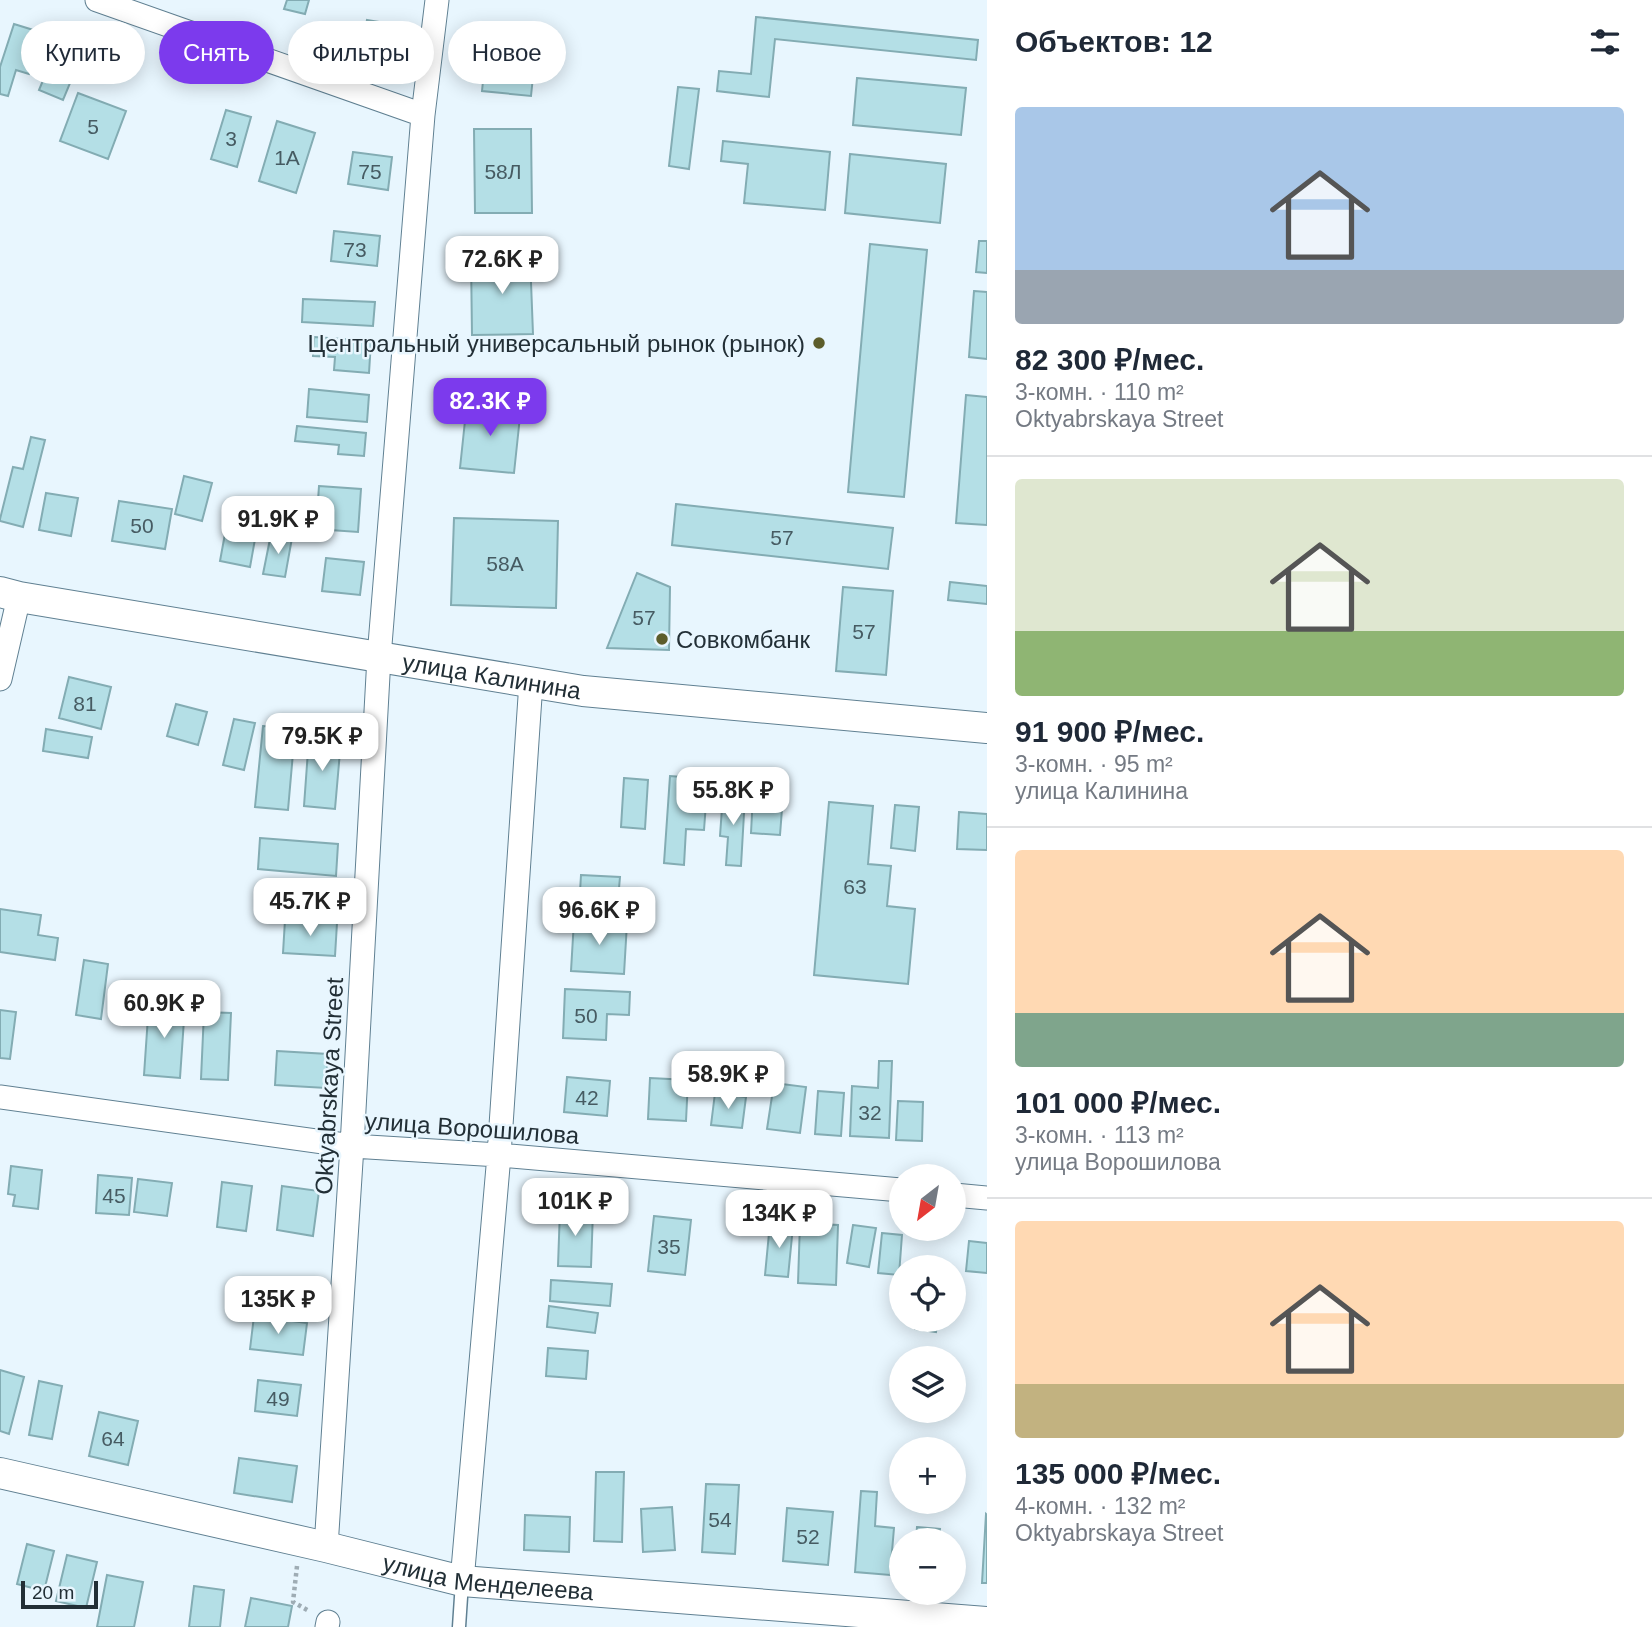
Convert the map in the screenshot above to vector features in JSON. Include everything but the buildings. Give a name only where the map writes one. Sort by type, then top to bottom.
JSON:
[{"type":"street","points":[[97,0],[424,116]]},
{"type":"street","name":"Oktyabrskaya Street","points":[[313,1544],[352,1146],[379,656],[424,116],[437,0]]},
{"type":"street","points":[[0,679],[10,594]]},
{"type":"street","name":"улица Калинина","points":[[10,594],[583,691],[987,728]]},
{"type":"street","points":[[462,1581],[499,1155],[531,682]]},
{"type":"street","name":"улица Ворошилова","points":[[0,1097],[352,1146],[499,1155],[889,1189]]},
{"type":"street","points":[[966,1196],[987,1198]]},
{"type":"street","name":"улица Менделеева","points":[[0,1473],[313,1544],[462,1581],[987,1622]]},
{"type":"lane","points":[[459,1627],[462,1581]]},
{"type":"path","points":[[313,1544],[293,1602],[328,1624]]},
{"type":"place","name":"Центральный универсальный рынок (рынок)","points":[[819,343]]},
{"type":"place","name":"Совкомбанк","points":[[662,639]]}]
